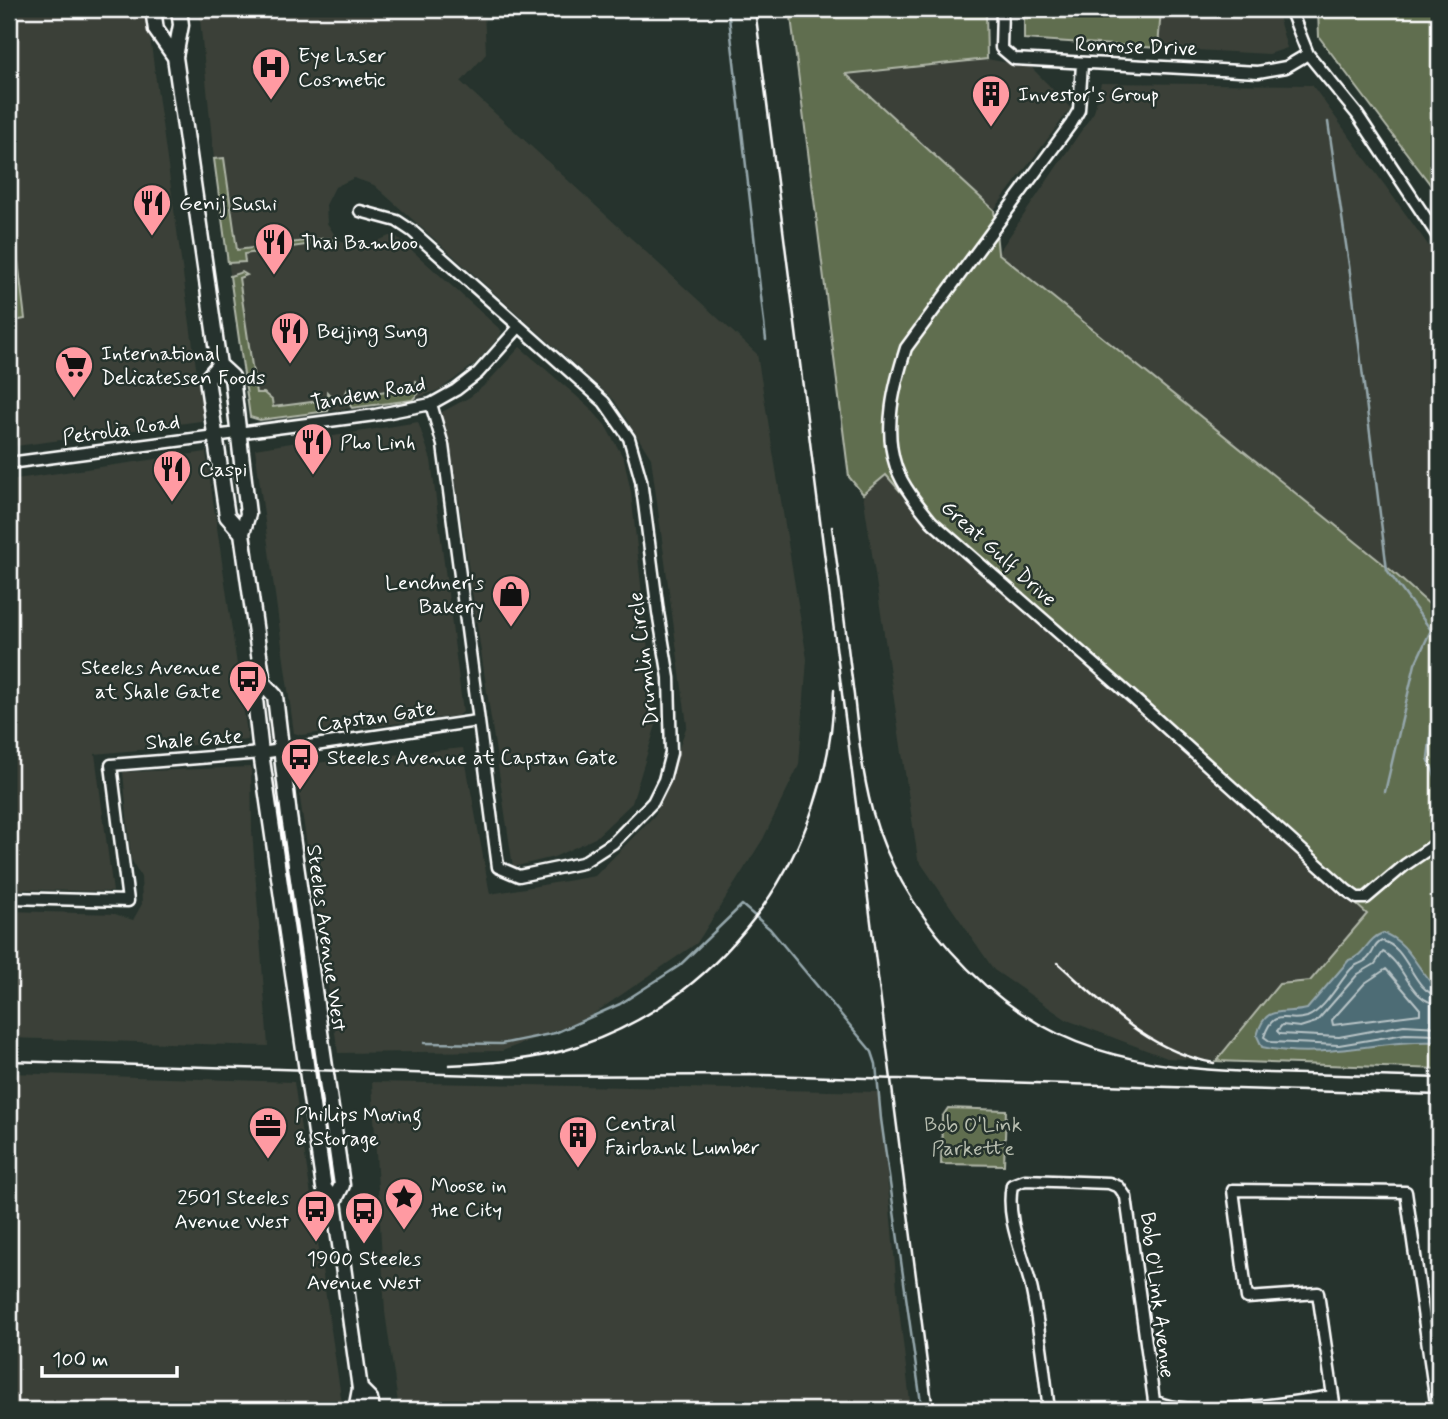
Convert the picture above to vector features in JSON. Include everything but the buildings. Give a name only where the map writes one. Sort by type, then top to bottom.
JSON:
[{"type":"main road","name":"Steeles Avenue West","points":[[153,9],[156,30],[174,57]]},
{"type":"main road","name":"Steeles Avenue West","points":[[179,9],[181,25],[174,57],[219,365],[232,377],[248,514],[242,533],[263,683],[255,699],[261,753],[324,1188],[334,1201],[360,1389],[356,1410]]},
{"type":"main road","name":"Steeles Avenue West","points":[[219,365],[207,379],[227,516],[242,533]]},
{"type":"main road","name":"Steeles Avenue West","points":[[263,683],[275,696],[280,750],[342,1185],[334,1201]]},
{"type":"main road","name":"Steeles Avenue West","points":[[360,1389],[370,1398],[372,1410]]},
{"type":"street","name":"Ronrose Drive","points":[[1002,9],[1002,48],[1014,60],[1258,72],[1286,66],[1308,54]]},
{"type":"street","points":[[1290,9],[1308,54],[1357,114],[1439,238]]},
{"type":"street","name":"Great Gulf Drive","points":[[1083,64],[1079,110],[1071,124],[906,348],[893,388],[891,424],[896,467],[932,522],[1124,689],[1357,898],[1366,898],[1405,864],[1439,842]]},
{"type":"street","points":[[360,211],[397,221],[412,230],[519,327]]},
{"type":"street","name":"Tandem Road","points":[[238,433],[431,404],[478,373],[519,327]]},
{"type":"street","name":"Drumlin Circle","points":[[431,404],[443,445],[498,867],[519,876],[582,863],[614,843],[653,802],[664,780],[671,753],[669,678],[636,458],[617,418],[604,402],[519,327]]},
{"type":"street","name":"Petrolia Road","points":[[9,463],[238,433]]},
{"type":"street","name":"Capstan Gate","points":[[280,750],[477,721]]},
{"type":"street","name":"Shale Gate","points":[[9,898],[128,901],[111,765],[280,750]]},
{"type":"street","name":"Bob O'Link Avenue","points":[[1049,1410],[1032,1290],[1017,1244],[1010,1196],[1012,1185],[1025,1180],[1109,1183],[1119,1186],[1126,1197],[1154,1401],[1167,1408],[1252,1408],[1332,1396]]},
{"type":"street","points":[[1335,1410],[1318,1293],[1247,1298],[1233,1190],[1406,1192],[1437,1410]]},
{"type":"shaded area","points":[[9,9],[146,9],[203,417],[201,421],[9,447],[9,322],[25,319],[9,196]]},
{"type":"shaded area","points":[[199,9],[484,9],[486,54],[461,82],[757,354],[807,659],[799,765],[763,839],[697,943],[586,1019],[502,1051],[338,1053],[295,765],[463,748],[490,894],[595,876],[656,814],[687,725],[651,458],[614,400],[374,185],[354,178],[335,187],[326,205],[327,223],[336,237],[346,244],[364,247],[389,236],[397,237],[502,331],[500,336],[476,363],[441,389],[412,400],[260,420],[250,417],[214,159]]},
{"type":"shaded area","points":[[1161,9],[1276,9],[1287,48],[1269,54],[1158,48]]},
{"type":"shaded area","points":[[987,59],[1031,67],[1071,108],[994,210],[845,74]]},
{"type":"shaded area","points":[[1101,83],[1312,85],[1439,260],[1439,613],[1392,571],[998,253],[1094,112]]},
{"type":"shaded area","points":[[520,347],[589,407],[605,425],[624,459],[631,492],[656,725],[632,803],[595,838],[554,857],[513,867],[452,456],[442,412],[470,397],[486,384]]},
{"type":"shaded area","points":[[418,422],[431,460],[463,712],[457,716],[301,735],[294,733],[255,449]]},
{"type":"shaded area","points":[[206,452],[248,740],[95,754],[113,892],[9,889],[9,480]]},
{"type":"shaded area","points":[[886,474],[927,522],[1368,915],[1310,981],[1279,984],[1216,1061],[1167,1058],[1067,1020],[994,970],[918,859],[863,494]]},
{"type":"shaded area","points":[[251,767],[252,830],[268,1046],[9,1038],[9,911],[115,914],[133,920],[142,904],[141,877],[131,859],[123,772]]},
{"type":"shaded area","points":[[9,1073],[294,1082],[343,1410],[9,1410]]},
{"type":"shaded area","points":[[372,1082],[880,1092],[898,1300],[911,1410],[399,1410],[385,1312]]},
{"type":"green space","points":[[790,9],[986,9],[987,59],[846,74],[994,210],[998,253],[1392,571],[1439,613],[1439,1069],[1216,1061],[1279,984],[1310,981],[1367,914],[927,522],[886,475],[863,494],[849,477]]},
{"type":"green space","points":[[1024,9],[1161,9],[1158,48],[1024,39]]},
{"type":"green space","points":[[1318,9],[1439,9],[1439,196],[1319,37]]},
{"type":"green space","points":[[224,158],[237,250],[328,238],[333,241],[244,254],[245,262],[228,263],[214,159]]},
{"type":"green space","points":[[16,244],[25,319],[9,322],[9,245]]},
{"type":"green space","points":[[242,272],[247,275],[239,278],[256,393],[264,393],[272,400],[273,407],[327,400],[327,392],[332,397],[328,411],[260,420],[250,417],[230,276]]},
{"type":"green space","points":[[416,380],[419,393],[412,400],[352,408],[344,396],[348,389],[350,397],[416,386]]},
{"type":"green space","name":"Bob O'Link Parkette","points":[[948,1108],[1006,1110],[1004,1165],[941,1164],[942,1117]]},
{"type":"water","points":[[1383,933],[1400,943],[1439,991],[1439,1042],[1395,1043],[1307,1052],[1262,1047],[1257,1036],[1265,1019],[1276,1012],[1307,1009],[1349,960],[1359,955],[1373,939]]},
{"type":"waterway","points":[[728,9],[766,340]]},
{"type":"waterway","points":[[1328,122],[1349,265],[1387,570],[1431,630],[1434,642],[1433,718],[1428,758],[1439,786]]},
{"type":"waterway","points":[[1385,792],[1415,664],[1431,630]]},
{"type":"waterway","points":[[424,1043],[501,1044],[555,1033],[620,1004],[679,966],[742,905],[770,929],[872,1052],[876,1064],[881,1119],[922,1410]]},
{"type":"railway","points":[[755,9],[933,1410]]},
{"type":"railway","points":[[832,527],[861,752],[878,830],[894,867],[914,902],[951,951],[986,986],[1022,1013],[1058,1034],[1096,1049],[1136,1060],[1222,1071],[1439,1078]]},
{"type":"railway","points":[[449,1065],[531,1058],[579,1046],[633,1023],[682,991],[725,952],[762,908],[792,858],[814,805],[828,748],[834,690]]},
{"type":"railway","points":[[1058,963],[1129,1025],[1169,1048],[1214,1063]]},
{"type":"railway","points":[[9,1061],[509,1076],[764,1075],[1439,1095]]},
{"type":"place","name":"Eye Laser Cosmetic","points":[[271,101]]},
{"type":"place","name":"Investor's Group","points":[[991,128]]},
{"type":"place","name":"Genij Sushi","points":[[152,237]]},
{"type":"place","name":"Thai Bamboo","points":[[274,276]]},
{"type":"place","name":"Beijing Sung","points":[[290,365]]},
{"type":"place","name":"International Delicatessen Foods","points":[[74,399]]},
{"type":"place","name":"Pho Linh","points":[[313,476]]},
{"type":"place","name":"Caspi","points":[[172,503]]},
{"type":"place","name":"Lenchner's Bakery","points":[[511,628]]},
{"type":"place","name":"Steeles Avenue at Shale Gate","points":[[248,713]]},
{"type":"place","name":"Steeles Avenue at Capstan Gate","points":[[300,791]]},
{"type":"place","name":"Phillips Moving & Storage","points":[[268,1160]]},
{"type":"place","name":"Central Fairbank Lumber","points":[[578,1169]]},
{"type":"place","name":"Moose in the City","points":[[404,1231]]},
{"type":"place","name":"2501 Steeles Avenue West","points":[[316,1243]]},
{"type":"place","name":"1900 Steeles Avenue West","points":[[364,1245]]}]
